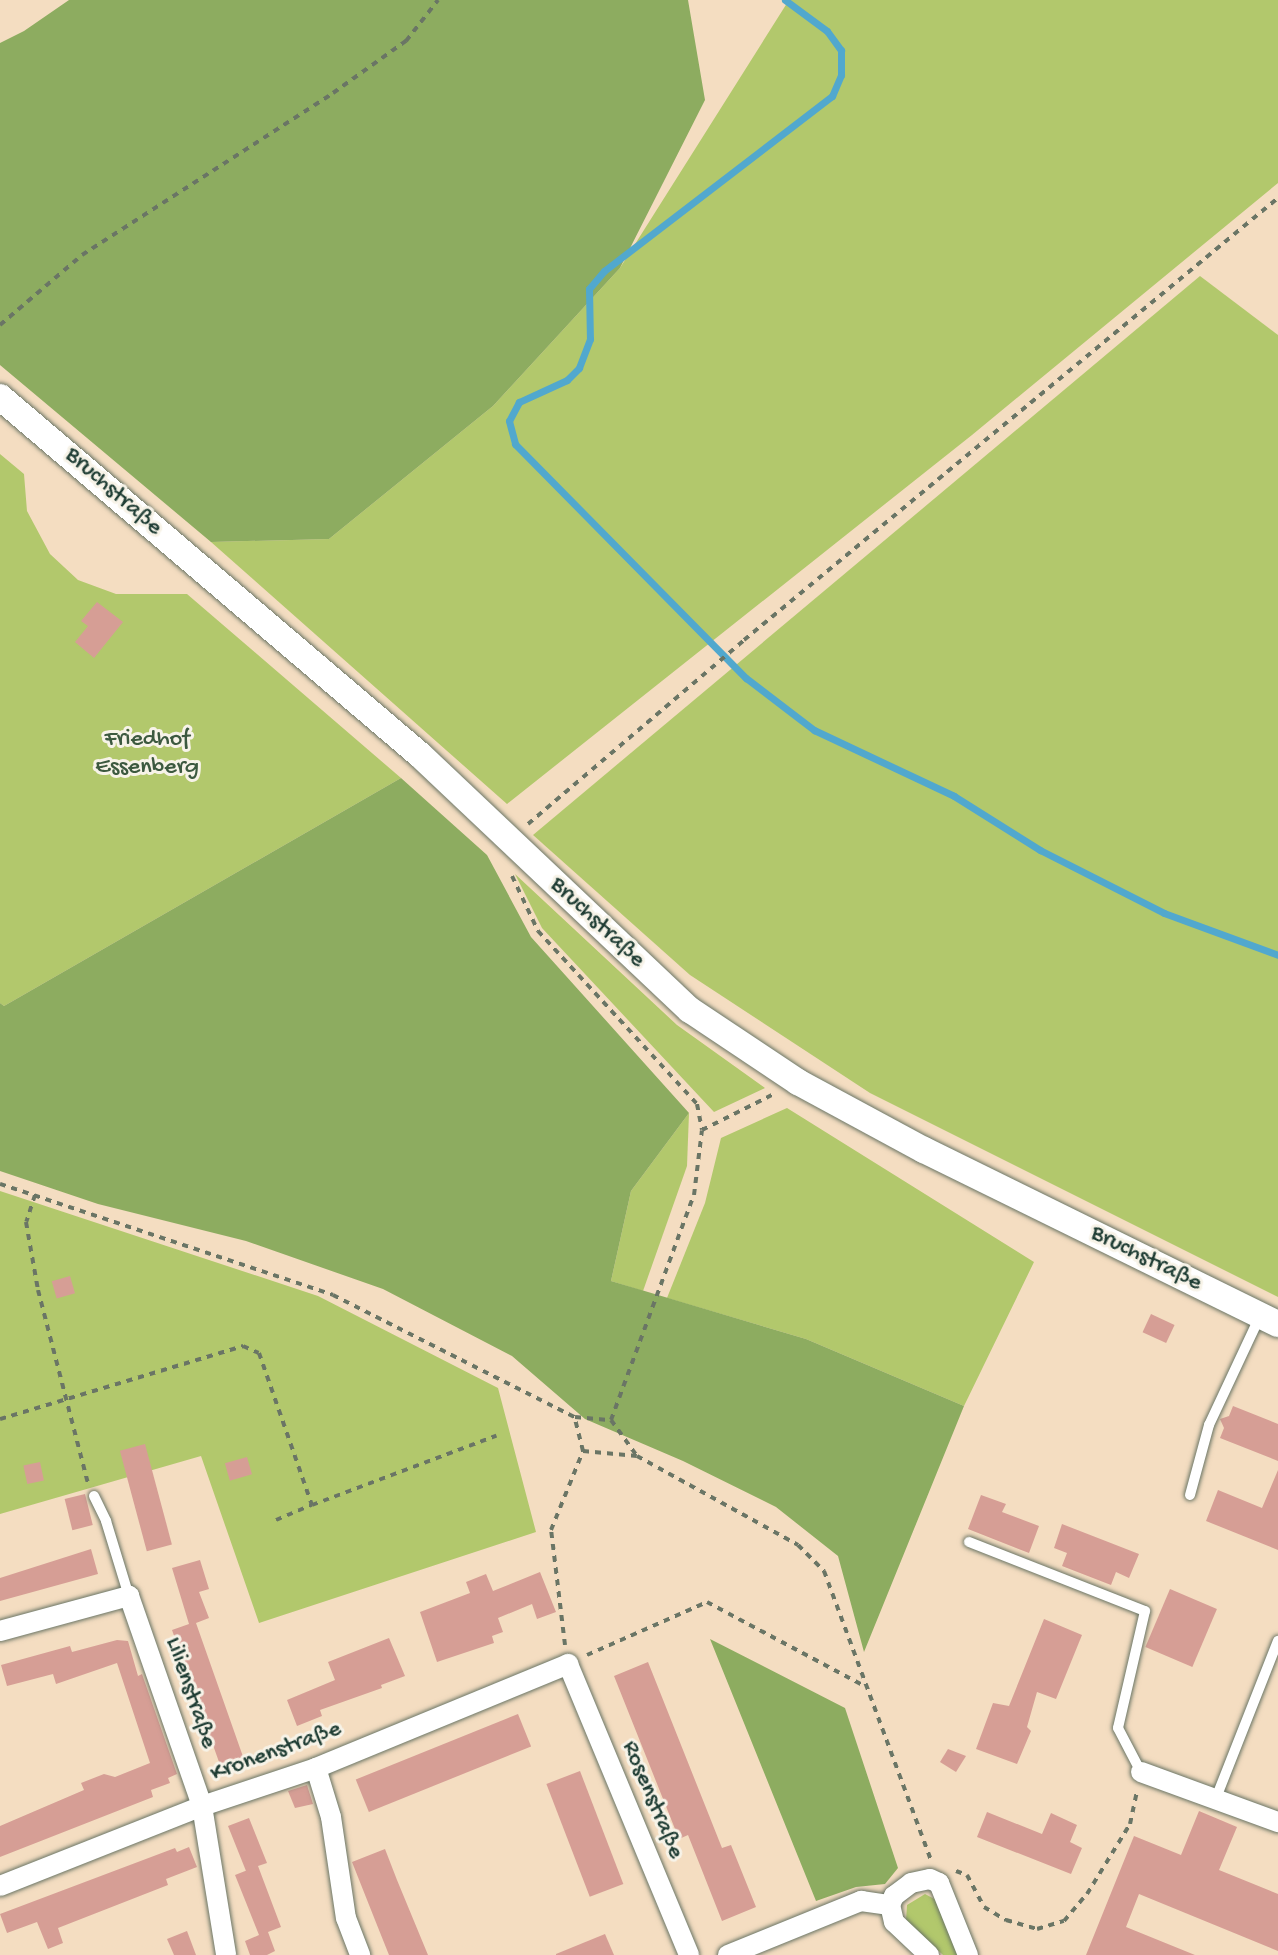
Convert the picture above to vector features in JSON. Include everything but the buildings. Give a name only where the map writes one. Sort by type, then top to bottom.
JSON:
[{"type":"street","name":"Bruchstraße","points":[[0,397],[420,755],[690,1010],[798,1082],[924,1150],[1269,1320]]},
{"type":"street","points":[[0,1631],[129,1596]]},
{"type":"street","name":"Lilienstraße","points":[[129,1596],[202,1806],[226,1955]]},
{"type":"street","name":"Kronenstraße","points":[[0,1886],[202,1806],[316,1768],[568,1664]]},
{"type":"street","name":"Rosenstraße","points":[[568,1664],[689,1955]]},
{"type":"street","points":[[316,1768],[331,1817],[346,1918],[360,1955]]},
{"type":"street","points":[[1141,1772],[1278,1822]]},
{"type":"street","points":[[929,1955],[894,1922],[890,1905],[894,1896],[911,1883],[932,1874],[939,1883],[968,1955]]},
{"type":"street","points":[[728,1955],[861,1901],[890,1905]]},
{"type":"lane","points":[[1190,1495],[1209,1425],[1269,1320]]},
{"type":"lane","points":[[94,1496],[106,1521],[129,1596]]},
{"type":"lane","points":[[969,1542],[1145,1611],[1118,1728],[1141,1772]]},
{"type":"lane","points":[[1216,1798],[1278,1641]]},
{"type":"path","points":[[0,325],[82,255],[333,93],[406,41],[438,0]]},
{"type":"path","points":[[509,840],[744,640],[1278,198]]},
{"type":"path","points":[[511,873],[538,931],[697,1104],[702,1130],[694,1195],[611,1420]]},
{"type":"path","points":[[702,1130],[782,1090]]},
{"type":"path","points":[[0,1184],[333,1295],[575,1417],[611,1420],[637,1456]]},
{"type":"path","points":[[35,1195],[26,1222],[45,1328],[94,1496]]},
{"type":"path","points":[[0,1419],[243,1346],[251,1347],[259,1353],[312,1505]]},
{"type":"path","points":[[575,1417],[583,1451],[551,1530],[568,1664],[707,1602],[868,1688]]},
{"type":"path","points":[[276,1520],[496,1436]]},
{"type":"path","points":[[583,1451],[637,1456],[798,1545],[824,1571],[932,1874],[949,1868],[967,1875],[984,1907],[1006,1920],[1037,1929],[1064,1921],[1087,1894],[1130,1824],[1141,1772]]},
{"type":"green space","points":[[69,0],[688,0],[705,100],[620,268],[493,406],[329,539],[211,542],[0,365],[0,43],[24,31]]},
{"type":"green space","points":[[789,0],[1278,0],[1278,183],[972,435],[507,804],[211,542],[329,539],[493,406],[620,268]]},
{"type":"green space","points":[[1200,276],[1278,335],[1278,1297],[870,1093],[690,975],[533,835]]},
{"type":"green space","name":"Friedhof Essenberg","points":[[0,454],[24,474],[27,511],[50,554],[78,580],[116,594],[187,594],[401,778],[4,1006],[0,1003]]},
{"type":"green space","points":[[401,778],[487,855],[531,937],[689,1113],[631,1191],[611,1281],[806,1339],[964,1406],[864,1652],[838,1556],[776,1507],[683,1461],[585,1419],[512,1356],[383,1289],[246,1241],[98,1204],[0,1171],[0,1003],[4,1006]]},
{"type":"green space","points":[[515,874],[677,1025],[765,1088],[714,1112],[542,928]]},
{"type":"green space","points":[[787,1108],[1034,1262],[964,1406],[806,1339],[667,1298],[705,1203],[721,1138]]},
{"type":"green space","points":[[689,1113],[687,1166],[643,1291],[611,1281],[631,1191]]},
{"type":"green space","points":[[0,1191],[318,1296],[498,1388],[536,1532],[259,1623],[201,1456],[0,1514]]},
{"type":"green space","points":[[710,1639],[845,1708],[898,1868],[885,1884],[856,1887],[816,1901]]},
{"type":"green space","points":[[925,1894],[938,1901],[959,1955],[943,1955],[906,1921],[907,1905]]},
{"type":"waterway","points":[[785,0],[827,31],[841,50],[841,75],[832,96],[604,271],[589,289],[590,339],[579,368],[567,380],[519,402],[509,421],[515,444],[746,678],[814,730],[954,796],[1040,850],[1164,913],[1278,955]]}]
